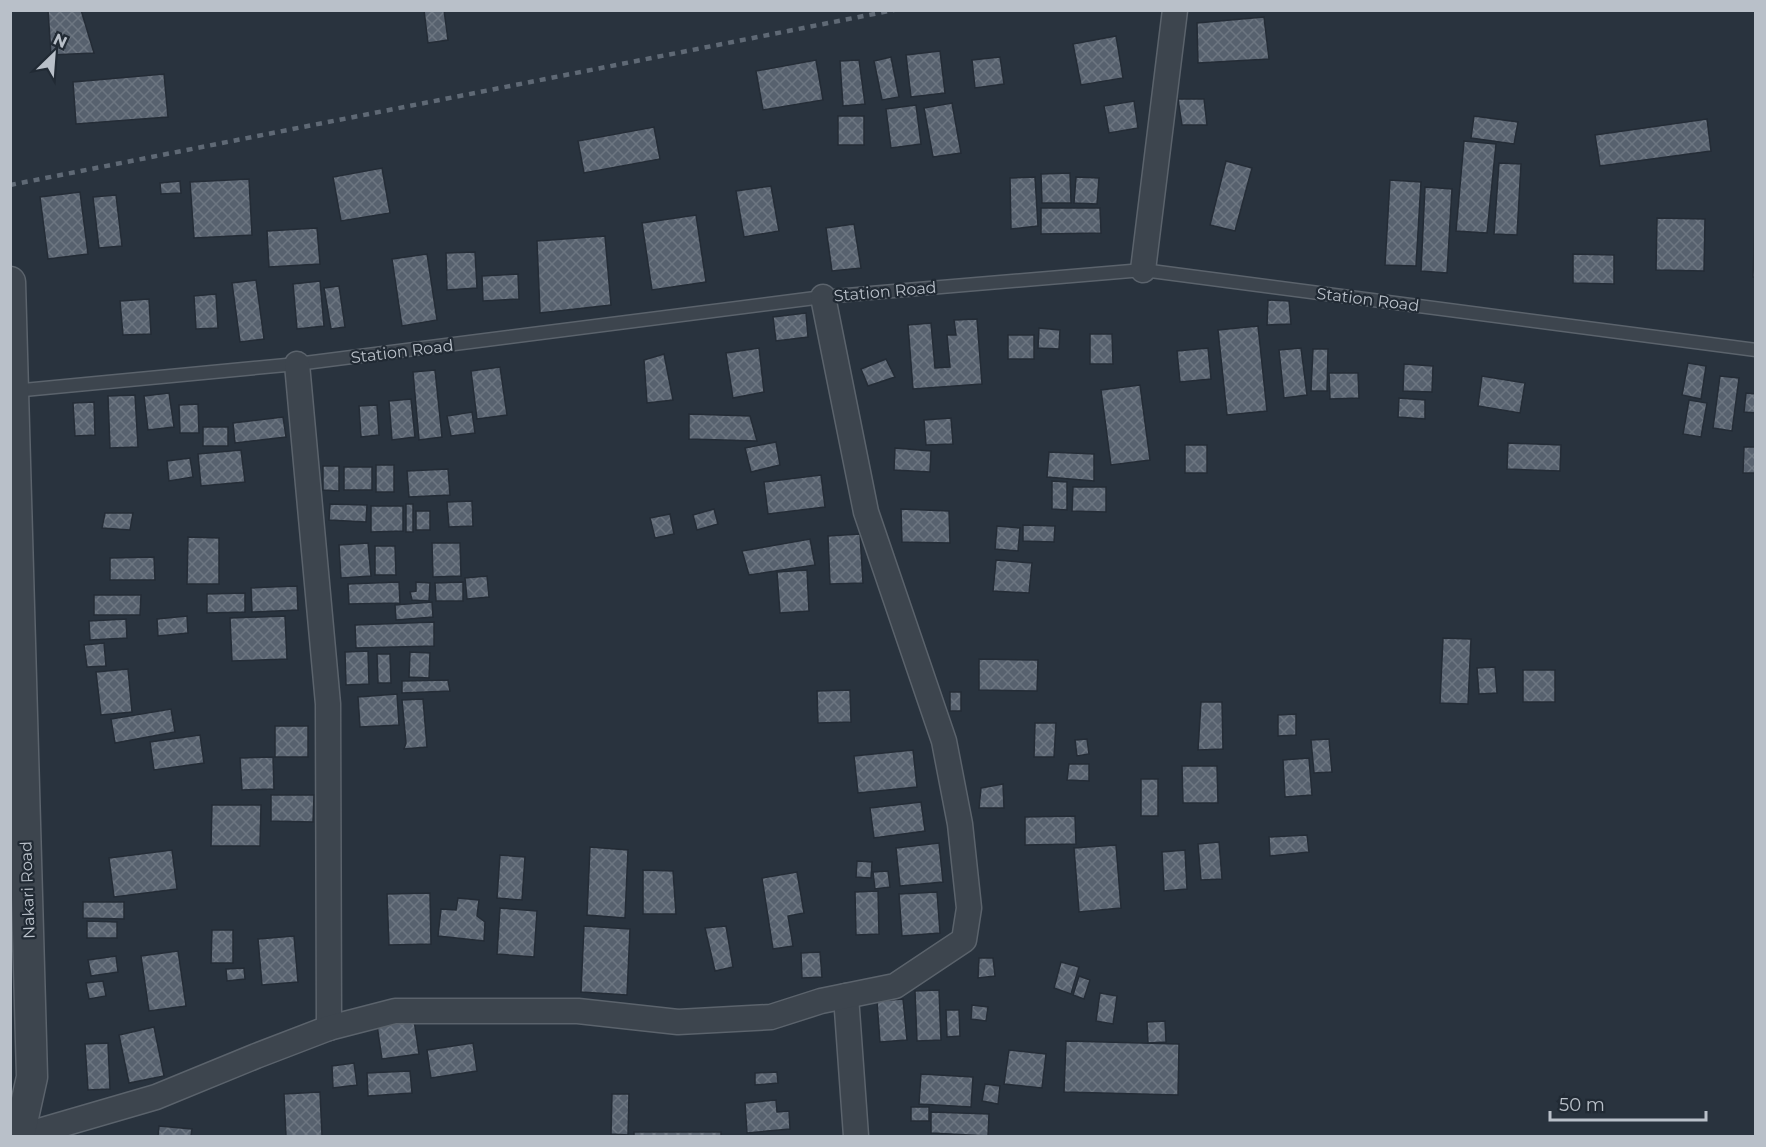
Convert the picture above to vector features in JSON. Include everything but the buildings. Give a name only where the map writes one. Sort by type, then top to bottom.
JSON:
[{"type":"street","points":[[1143,270],[1175,10]]},
{"type":"street","name":"Nakari Road","points":[[10,282],[14,512],[32,1077],[21,1137]]},
{"type":"street","points":[[21,1137],[156,1097],[329,1028],[395,1011],[578,1011],[678,1022],[771,1017],[821,1001],[896,986],[964,940],[969,908],[960,824],[944,741],[866,512],[823,297]]},
{"type":"street","points":[[297,364],[328,704],[329,1028]]},
{"type":"street","points":[[846,996],[856,1137]]},
{"type":"lane","name":"Station Road","points":[[13,391],[297,364],[823,297],[1143,270],[1755,350]]},
{"type":"railway","points":[[10,185],[894,10]]}]
